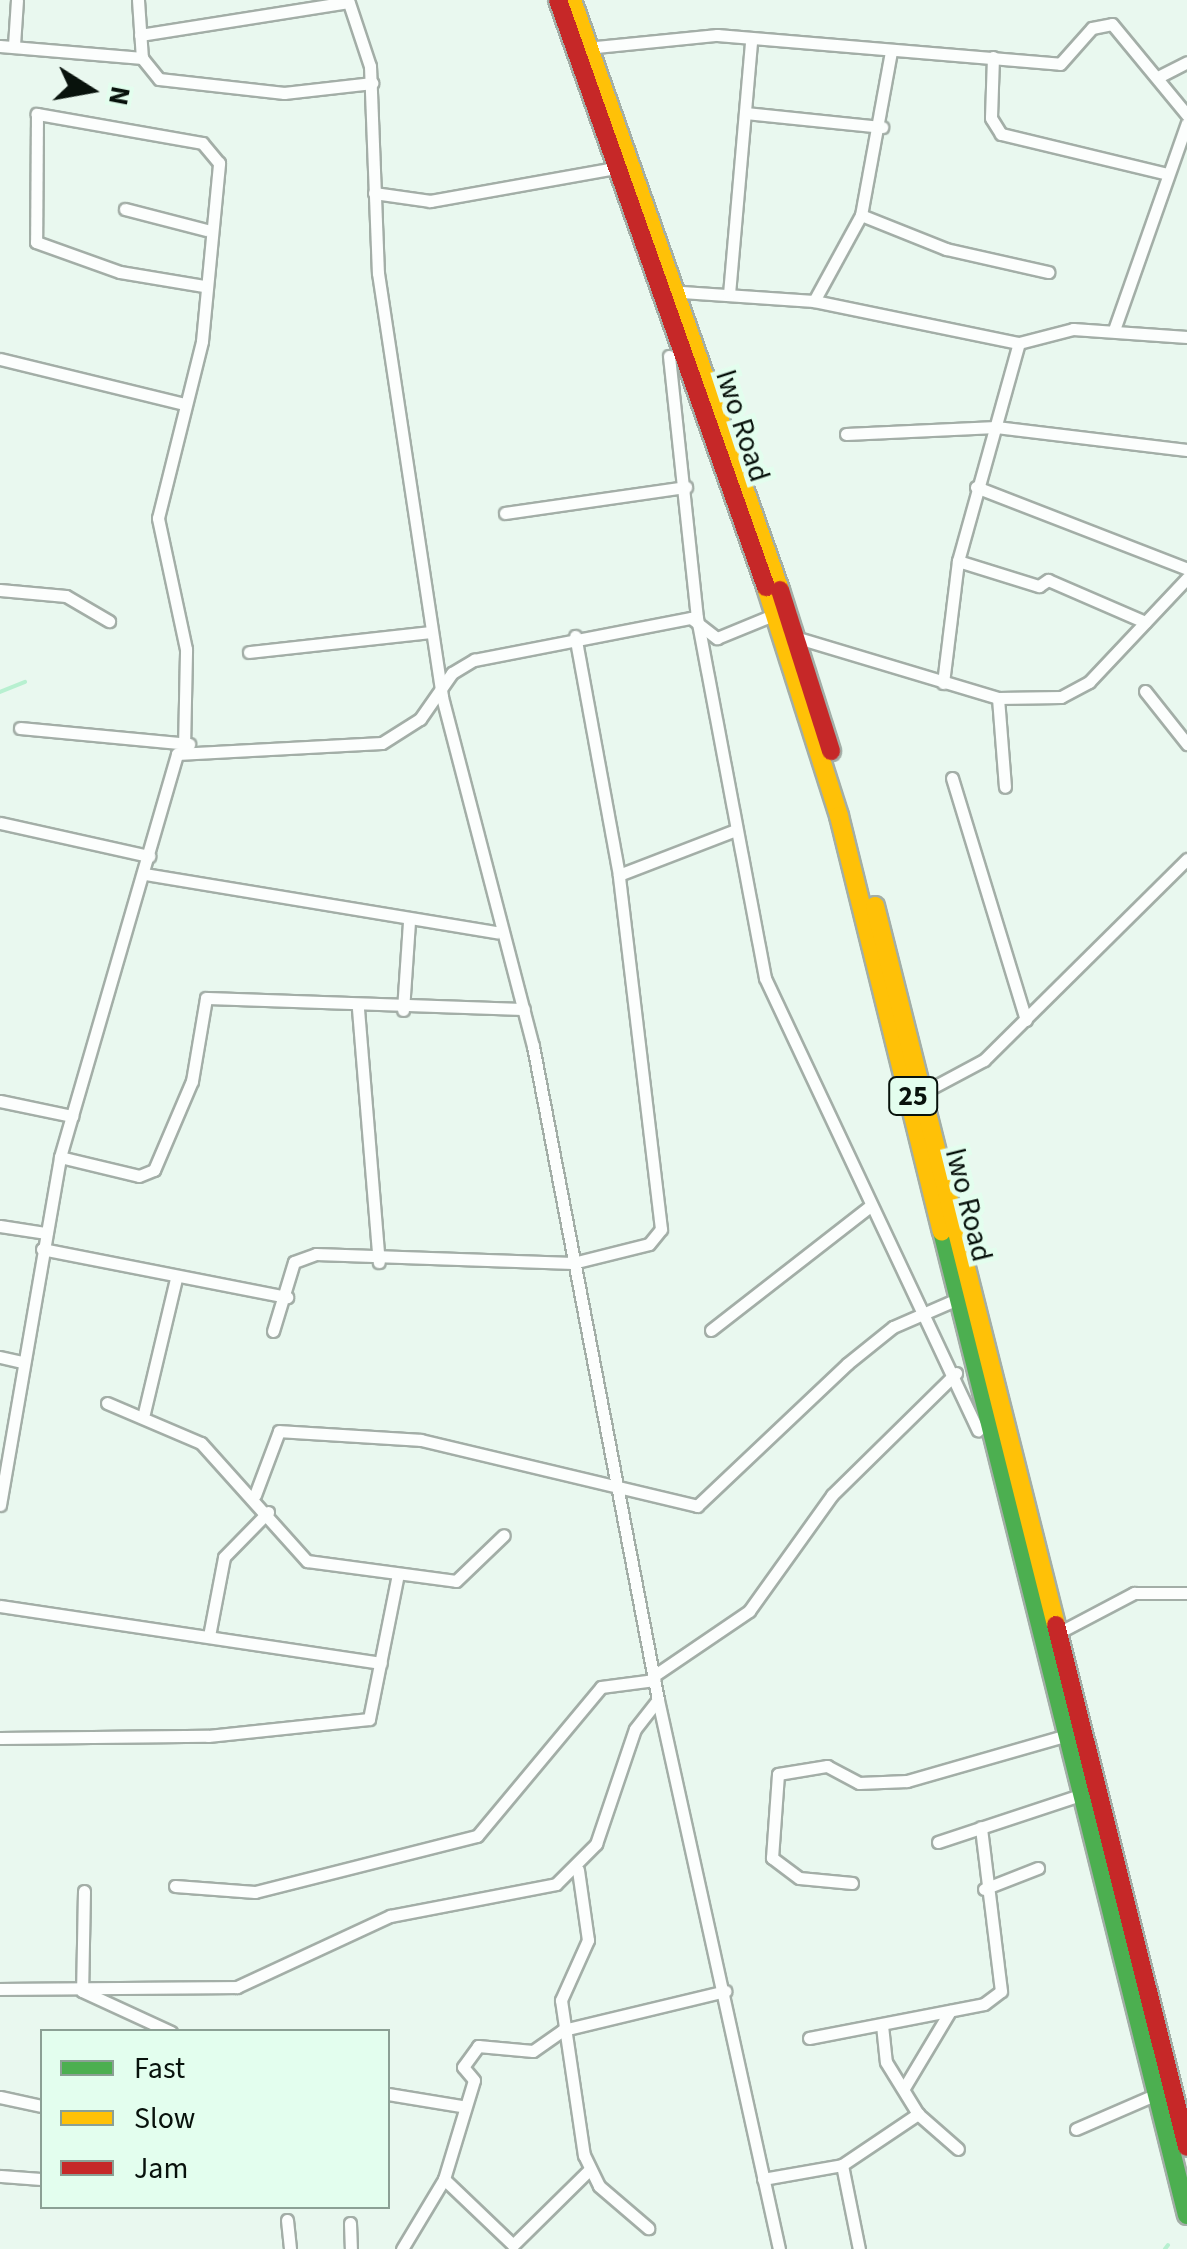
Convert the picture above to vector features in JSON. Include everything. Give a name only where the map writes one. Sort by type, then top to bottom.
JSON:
[{"type":"main road","name":"Iwo Road","points":[[558,0],[583,49],[682,292],[798,638],[1083,1794],[1111,1872],[1187,2147]]},
{"type":"main road","name":"Iwo Road","points":[[572,0],[620,167],[844,814],[926,1091],[1060,1632],[1157,2094],[1187,2215]]},
{"type":"street","points":[[14,45],[17,0]]},
{"type":"street","points":[[138,0],[142,58],[158,79],[284,93],[372,83]]},
{"type":"street","points":[[140,35],[348,1],[372,83],[374,193],[430,632],[442,697],[497,932],[524,1009],[658,1700],[779,2249]]},
{"type":"street","points":[[583,49],[698,35],[1060,64],[1092,28],[1112,24],[1160,76],[1187,119],[1164,173],[1114,330]]},
{"type":"street","points":[[729,294],[751,40]]},
{"type":"street","points":[[0,46],[142,58]]},
{"type":"street","points":[[814,301],[861,215],[882,128],[891,52]]},
{"type":"street","points":[[993,57],[991,118],[1001,134],[1164,173]]},
{"type":"street","points":[[1160,76],[1187,62]]},
{"type":"street","points":[[746,113],[882,128]]},
{"type":"street","points":[[0,1505],[21,1362],[60,1157],[149,856],[187,746],[186,649],[158,518],[185,404],[204,286],[214,147],[37,114],[36,242],[120,272],[204,286]]},
{"type":"street","points":[[374,193],[430,201],[620,167]]},
{"type":"street","points":[[125,208],[206,230]]},
{"type":"street","points":[[861,215],[946,250],[1048,272]]},
{"type":"street","points":[[682,292],[814,301],[1019,343],[1114,330],[1187,337]]},
{"type":"street","points":[[944,683],[958,561],[1019,343]]},
{"type":"street","points":[[669,356],[697,618],[733,831],[775,1009],[956,1372],[978,1430]]},
{"type":"street","points":[[0,359],[185,404]]},
{"type":"street","points":[[846,434],[996,427],[1187,450]]},
{"type":"street","points":[[505,513],[686,487]]},
{"type":"street","points":[[976,487],[1187,569]]},
{"type":"street","points":[[958,561],[1038,586],[1048,580],[1145,622]]},
{"type":"street","points":[[798,638],[998,698],[1076,692],[1187,578]]},
{"type":"street","points":[[0,590],[66,596],[109,621]]},
{"type":"street","points":[[697,618],[718,638],[773,616]]},
{"type":"street","points":[[20,728],[187,746],[382,744],[442,697],[460,666],[575,636],[697,618]]},
{"type":"street","points":[[250,652],[430,632]]},
{"type":"street","points":[[273,1331],[287,1297],[294,1262],[304,1257],[379,1262],[573,1263],[649,1244],[665,1213],[619,875],[575,636]]},
{"type":"street","points":[[1146,692],[1187,744]]},
{"type":"street","points":[[998,698],[1005,787]]},
{"type":"street","points":[[952,778],[1026,1020]]},
{"type":"street","points":[[0,823],[149,856]]},
{"type":"street","points":[[619,875],[733,831]]},
{"type":"street","points":[[926,1091],[984,1060],[1187,860]]},
{"type":"street","points":[[144,874],[409,922],[497,932]]},
{"type":"street","points":[[403,1010],[409,922]]},
{"type":"street","points":[[60,1157],[139,1176],[154,1170],[192,1081],[206,998],[358,1009],[524,1009]]},
{"type":"street","points":[[358,1009],[379,1262]]},
{"type":"street","points":[[0,1102],[72,1116]]},
{"type":"street","points":[[711,1330],[870,1206]]},
{"type":"street","points":[[0,1226],[46,1233]]},
{"type":"street","points":[[42,1249],[176,1279],[287,1297]]},
{"type":"street","points":[[144,1413],[176,1279]]},
{"type":"street","points":[[255,1495],[279,1430],[421,1440],[619,1489],[710,1502],[847,1364],[926,1311],[962,1297]]},
{"type":"street","points":[[0,1357],[21,1362]]},
{"type":"street","points":[[175,1886],[255,1892],[478,1836],[601,1686],[655,1678],[749,1611],[832,1495],[956,1372]]},
{"type":"street","points":[[106,1403],[144,1413],[201,1443],[255,1495],[307,1561],[456,1581],[504,1536]]},
{"type":"street","points":[[209,1636],[224,1557],[268,1512]]},
{"type":"street","points":[[0,1738],[208,1736],[362,1721],[373,1710],[398,1574]]},
{"type":"street","points":[[1060,1632],[1134,1593],[1187,1593]]},
{"type":"street","points":[[0,1606],[381,1663]]},
{"type":"street","points":[[0,1988],[82,1991],[237,1987],[390,1916],[543,1889],[578,1870],[616,1804],[635,1729],[658,1700]]},
{"type":"street","points":[[852,1883],[799,1878],[772,1858],[778,1774],[827,1766],[859,1784],[907,1781],[1071,1734]]},
{"type":"street","points":[[938,1842],[1083,1794]]},
{"type":"street","points":[[809,2038],[951,2010],[1001,1991],[984,1889],[981,1827]]},
{"type":"street","points":[[984,1889],[1038,1868]]},
{"type":"street","points":[[578,1870],[589,1926],[563,1986],[563,2030],[589,2170],[648,2228]]},
{"type":"street","points":[[82,1991],[84,1891]]},
{"type":"street","points":[[82,1991],[164,2029]]},
{"type":"street","points":[[402,2249],[444,2179],[461,2106],[474,2080],[463,2067],[483,2042],[534,2051],[563,2030],[725,1991]]},
{"type":"street","points":[[904,2088],[951,2010]]},
{"type":"street","points":[[882,2025],[882,2050],[918,2114],[958,2149]]},
{"type":"street","points":[[390,2094],[461,2106]]},
{"type":"street","points":[[1076,2130],[1157,2094]]},
{"type":"street","points":[[0,2096],[40,2106]]},
{"type":"street","points":[[763,2179],[842,2165],[918,2114]]},
{"type":"street","points":[[842,2165],[859,2249]]},
{"type":"street","points":[[444,2179],[514,2245],[589,2170]]},
{"type":"street","points":[[0,2176],[40,2178]]},
{"type":"street","points":[[286,2220],[290,2249]]},
{"type":"street","points":[[350,2223],[351,2249]]},
{"type":"waterway","points":[[0,692],[25,682]]},
{"type":"waterway","points":[[1165,2249],[1168,2245]]},
{"type":"traffic: fast","points":[[942,1231],[1187,2215]]},
{"type":"traffic: slow","points":[[572,0],[780,590]]},
{"type":"traffic: slow","points":[[766,587],[839,816],[942,1231]]},
{"type":"traffic: slow","points":[[875,906],[1056,1625]]},
{"type":"traffic: jam","points":[[558,0],[766,587]]},
{"type":"traffic: jam","points":[[780,590],[831,751]]},
{"type":"traffic: jam","points":[[1056,1625],[1187,2147]]}]
